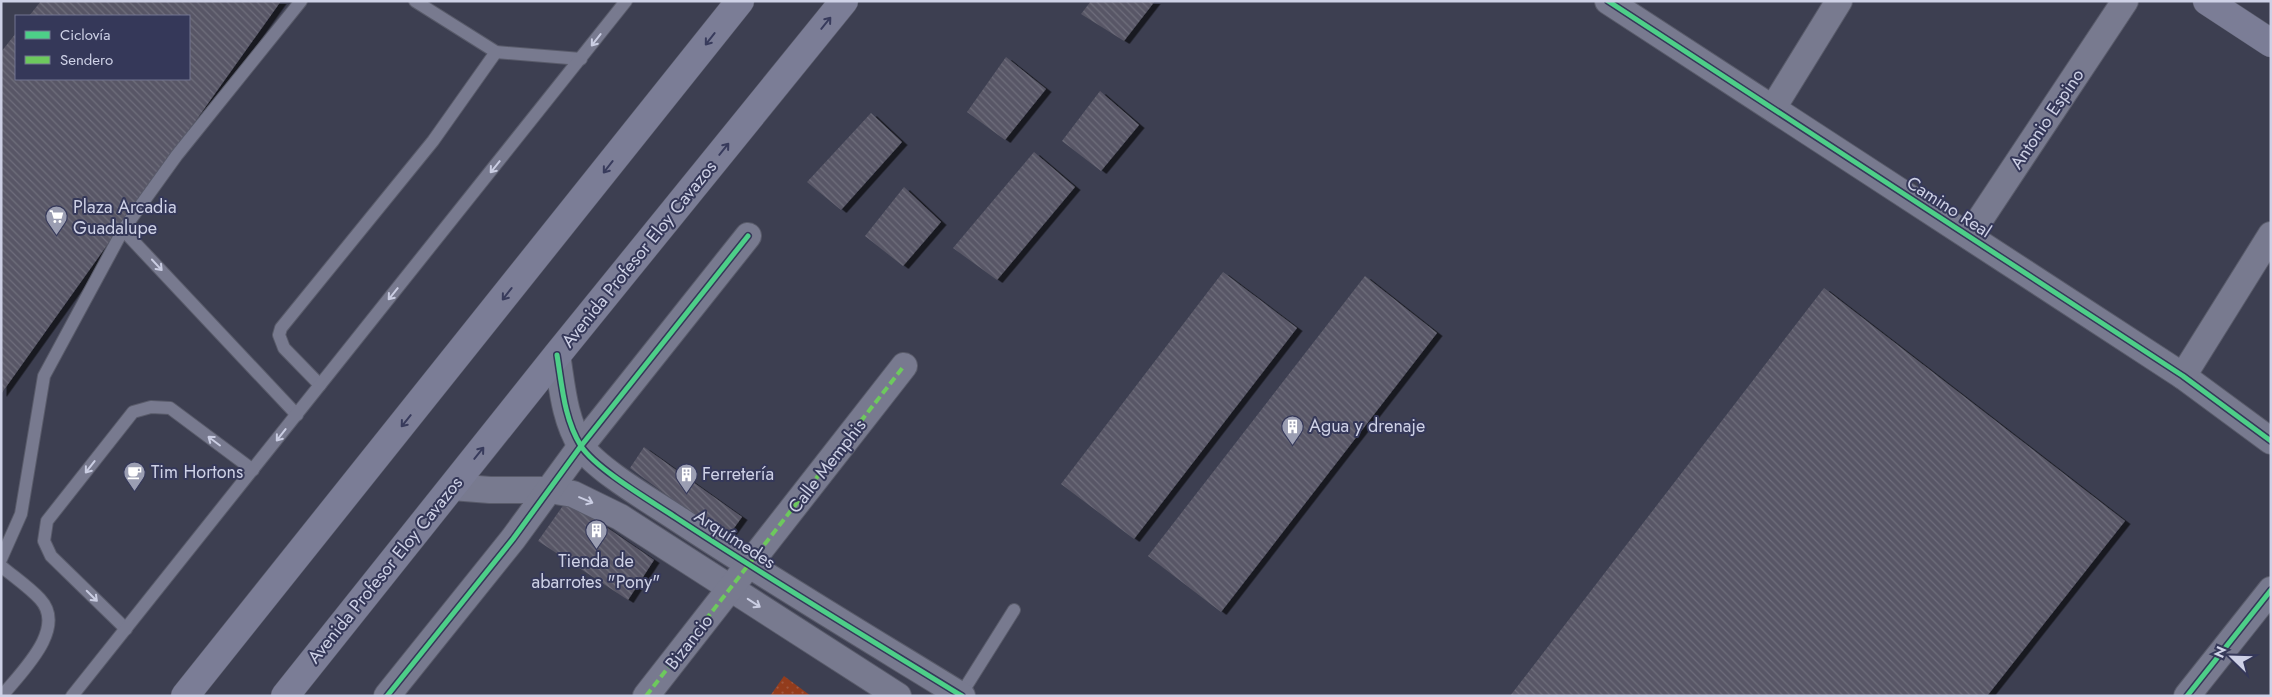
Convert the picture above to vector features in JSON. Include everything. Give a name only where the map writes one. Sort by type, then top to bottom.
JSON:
[{"type":"main road","points":[[185,696],[740,1]]},
{"type":"main road","name":"Avenida Profesor Eloy Cavazos","points":[[285,696],[557,355],[844,1]]},
{"type":"main road","points":[[2206,1],[2271,43]]},
{"type":"street","name":"Camino Real","points":[[1608,1],[2183,376],[2271,441]]},
{"type":"street","points":[[1773,108],[1839,1]]},
{"type":"street","name":"Antonio Espino","points":[[1969,236],[2125,1]]},
{"type":"street","points":[[2183,376],[2271,235]]},
{"type":"street","points":[[387,696],[465,601],[550,490],[581,446],[748,236]]},
{"type":"street","name":"Arquímedes","points":[[557,355],[565,406],[581,446],[592,458],[629,487],[749,565],[961,695]]},
{"type":"street","name":"Calle Memphis","points":[[731,588],[904,366]]},
{"type":"street","points":[[452,486],[490,490],[550,490],[573,494],[594,503],[731,588],[898,696]]},
{"type":"street","name":"Bizancio","points":[[646,696],[731,588]]},
{"type":"street","points":[[2187,696],[2271,590]]},
{"type":"lane","points":[[1,558],[21,514],[44,376],[123,230],[177,155],[301,1]]},
{"type":"lane","points":[[415,1],[496,52],[581,59]]},
{"type":"lane","points":[[72,696],[626,1]]},
{"type":"lane","points":[[320,386],[284,348],[278,335],[281,328],[433,141],[496,52]]},
{"type":"lane","points":[[123,230],[297,415]]},
{"type":"lane","points":[[126,630],[52,556],[44,541],[47,521],[133,412],[151,407],[170,408],[253,470]]},
{"type":"lane","points":[[1,566],[41,600],[48,612],[48,633],[43,644],[2,696]]},
{"type":"lane","points":[[961,695],[1014,610]]},
{"type":"shaded area","points":[[784,676],[811,696],[770,696]]},
{"type":"building","name":"Plaza Arcadia Guadalupe","points":[[41,1],[281,1],[1,394],[1,52],[15,34],[15,80],[190,80],[190,15],[30,15]]},
{"type":"building","points":[[1091,1],[1155,1],[1124,41],[1081,14]]},
{"type":"building","points":[[1006,57],[1046,89],[1005,140],[967,112]]},
{"type":"building","points":[[1100,91],[1139,125],[1101,171],[1062,141]]},
{"type":"building","points":[[871,113],[902,142],[841,210],[807,182]]},
{"type":"building","points":[[1034,152],[1075,187],[997,280],[953,248]]},
{"type":"building","points":[[904,187],[941,222],[903,266],[865,236]]},
{"type":"building","points":[[1223,272],[1297,328],[1134,539],[1061,484]]},
{"type":"building","name":"Agua y drenaje","points":[[1365,276],[1437,333],[1221,612],[1148,556]]},
{"type":"building","points":[[1824,288],[2125,521],[1987,696],[1510,696]]},
{"type":"building","name":"Ferretería","points":[[644,447],[742,517],[726,539],[630,468]]},
{"type":"building","name":"Tienda de abarrotes \"Pony\"","points":[[567,500],[654,560],[628,600],[538,541]]},
{"type":"marked path","points":[[646,696],[904,366]]},
{"type":"cycle path","points":[[1608,1],[2183,376],[2271,441]]},
{"type":"cycle path","points":[[387,696],[513,539],[581,446],[748,236]]},
{"type":"cycle path","points":[[557,355],[564,402],[575,436],[588,455],[599,465],[639,494],[746,563],[962,696]]},
{"type":"cycle path","points":[[2187,696],[2271,590]]},
{"type":"place","name":"Plaza Arcadia Guadalupe","points":[[57,236]]},
{"type":"place","name":"Agua y drenaje","points":[[1293,445]]},
{"type":"place","name":"Tim Hortons","points":[[135,491]]},
{"type":"place","name":"Ferretería","points":[[686,493]]},
{"type":"place","name":"Tienda de abarrotes \"Pony\"","points":[[596,550]]}]
